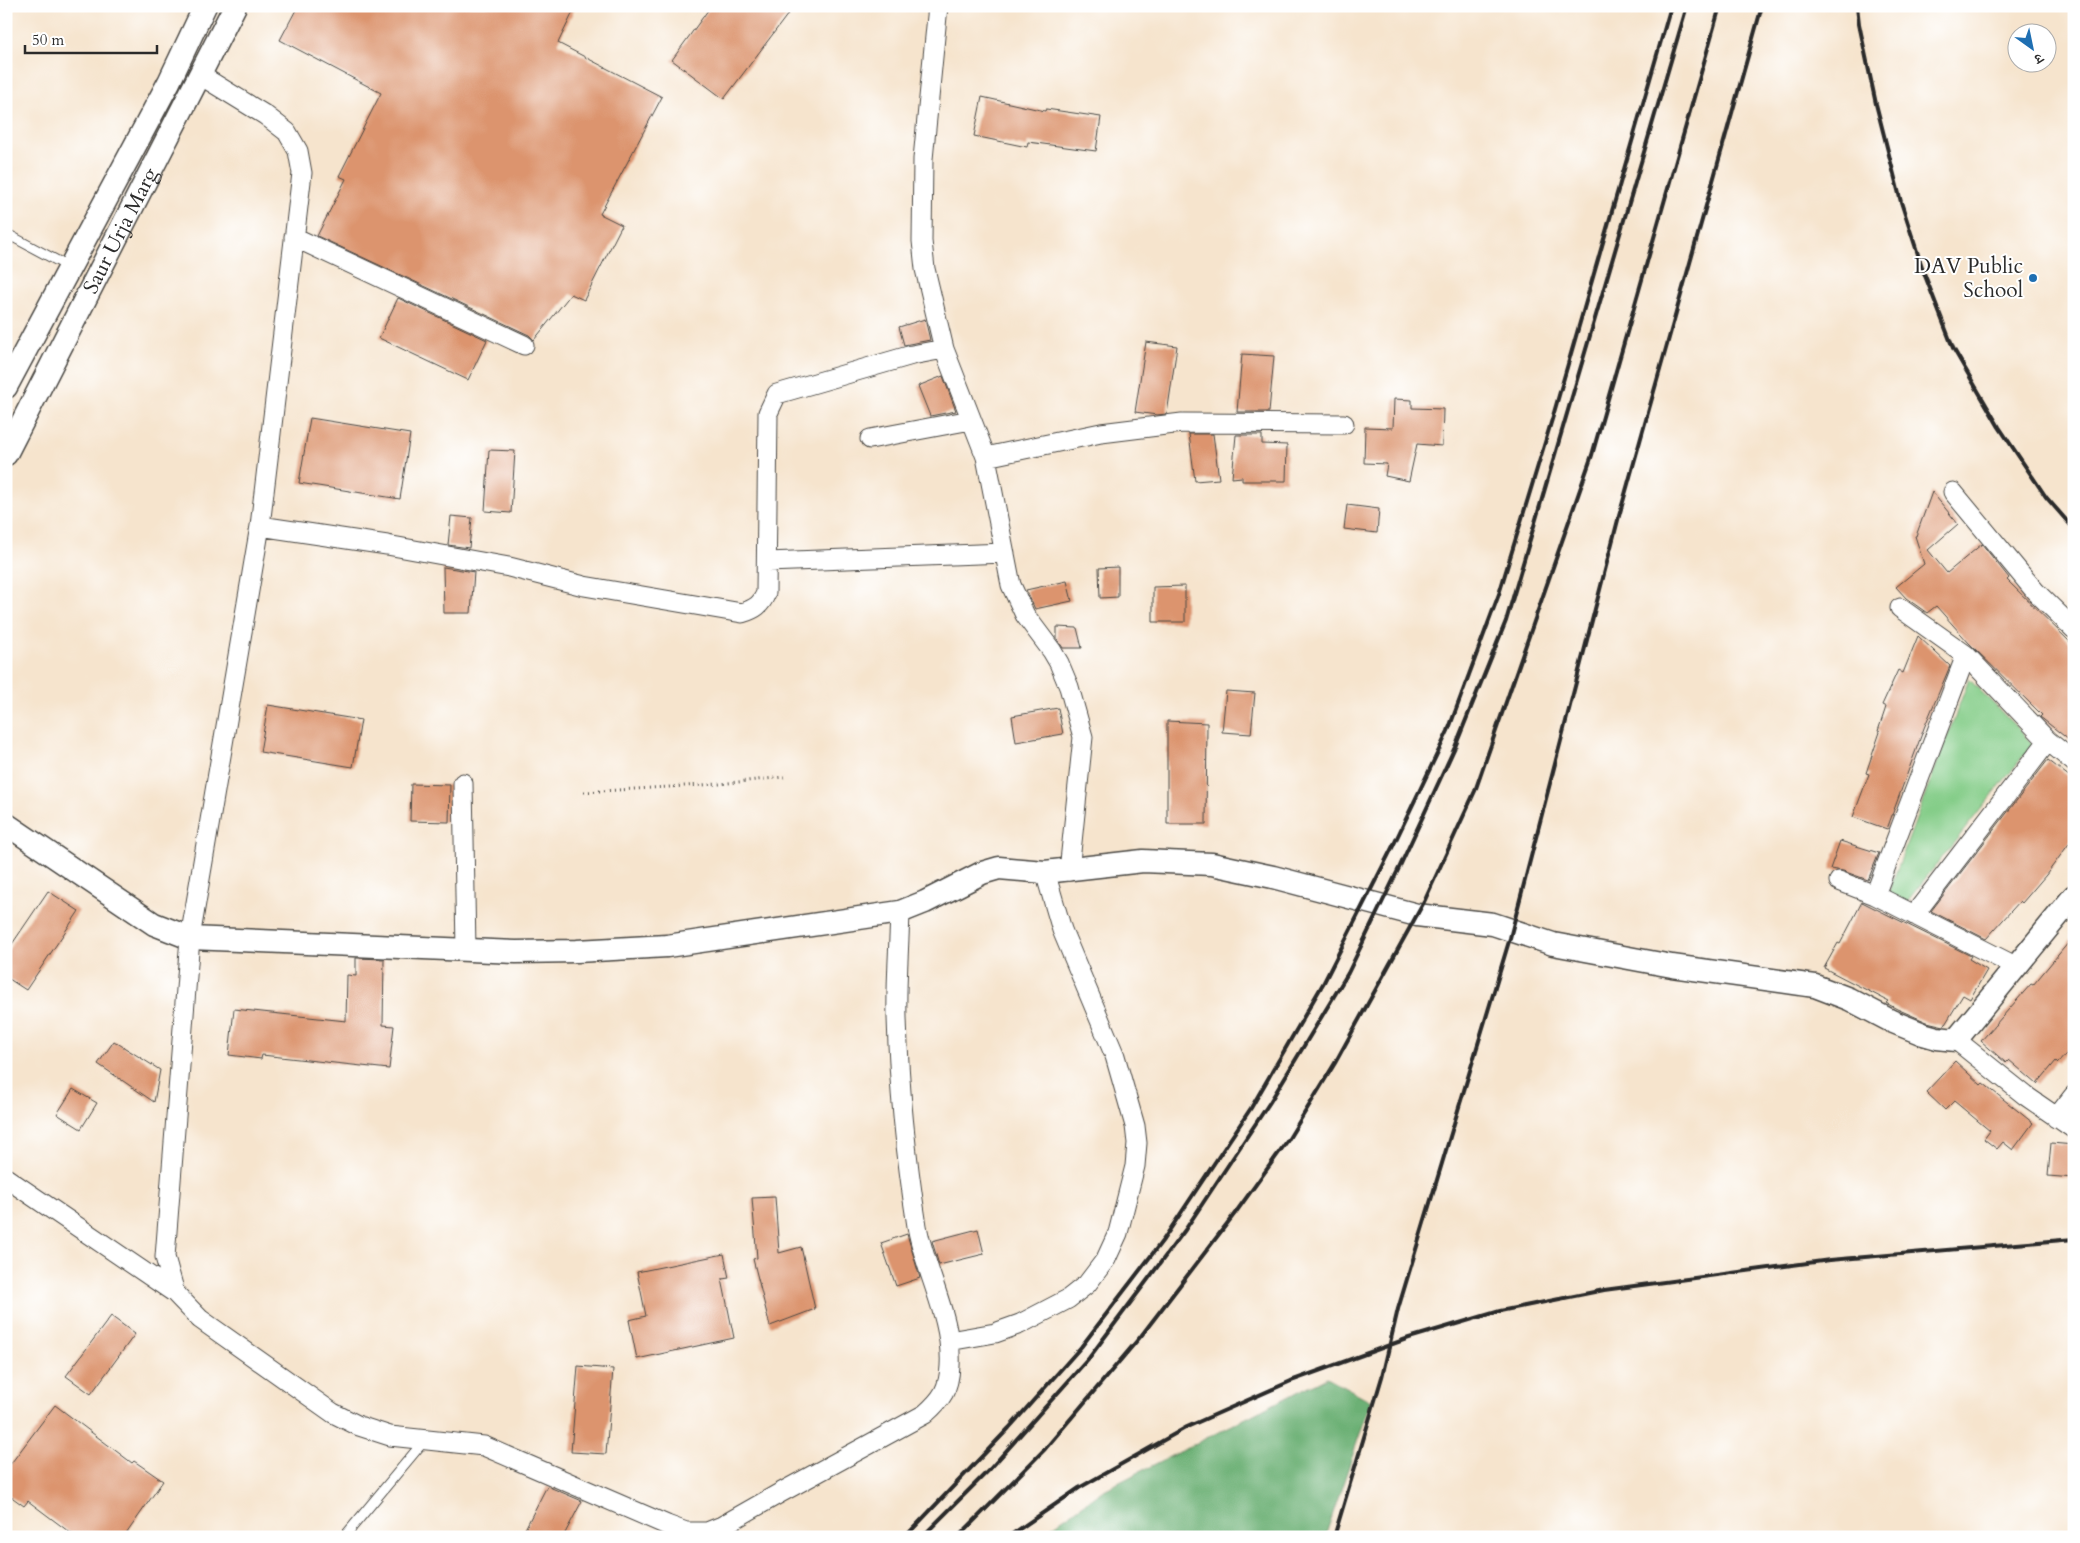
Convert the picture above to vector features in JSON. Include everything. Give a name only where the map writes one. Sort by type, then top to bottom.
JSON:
[{"type":"street","name":"Saur Urja Marg","points":[[6,387],[169,82],[205,6]]},
{"type":"street","name":"Saur Urja Marg","points":[[6,454],[234,6]]},
{"type":"street","points":[[938,6],[923,159],[922,241],[925,269],[944,349],[986,457],[1011,585],[1016,600],[1059,664],[1069,687],[1083,737],[1069,871]]},
{"type":"street","points":[[175,1293],[165,1257],[190,938],[260,526],[302,173],[298,151],[287,132],[265,115],[200,75]]},
{"type":"street","points":[[294,237],[524,345]]},
{"type":"street","points":[[260,526],[396,546],[509,567],[584,586],[742,613],[754,610],[762,602],[766,593],[768,413],[777,394],[912,355],[944,349]]},
{"type":"street","points":[[870,440],[971,420]]},
{"type":"street","points":[[986,457],[1101,433],[1182,423],[1344,424]]},
{"type":"street","points":[[1953,492],[2035,591],[2074,630]]},
{"type":"street","points":[[767,562],[1005,553]]},
{"type":"street","points":[[1900,608],[1966,655],[2048,741],[2074,762]]},
{"type":"street","points":[[1875,895],[1966,655]]},
{"type":"street","points":[[1914,915],[2048,741]]},
{"type":"street","points":[[463,783],[466,950]]},
{"type":"street","points":[[6,824],[154,924],[190,938],[516,952],[667,946],[900,912],[925,902],[982,873],[999,868],[1045,872],[1069,871],[1144,861],[1212,864],[1273,877],[1417,915],[1493,924],[1553,944],[1672,966],[1815,986],[1850,999],[1891,1021],[1923,1034],[1956,1040],[2056,1118],[2074,1129]]},
{"type":"street","points":[[949,1341],[995,1333],[1020,1324],[1068,1299],[1087,1284],[1106,1259],[1118,1233],[1135,1166],[1137,1143],[1135,1126],[1115,1056],[1062,930],[1045,872]]},
{"type":"street","points":[[1839,880],[1875,895],[2017,967]]},
{"type":"street","points":[[1956,1040],[2074,896]]},
{"type":"street","points":[[6,1178],[175,1293],[200,1319],[333,1412],[359,1426],[390,1436],[484,1446],[667,1525],[686,1532],[707,1532],[722,1526],[925,1414],[940,1400],[948,1386],[950,1364],[949,1341],[937,1292],[927,1268],[919,1235],[905,1151],[897,1018],[900,912]]},
{"type":"street","points":[[2056,1118],[2074,1095]]},
{"type":"lane","points":[[6,245],[11,236],[70,268]]},
{"type":"lane","points":[[344,1537],[424,1440]]},
{"type":"path","points":[[584,792],[719,784],[784,777]]},
{"type":"green space","points":[[1969,679],[2033,744],[1905,904],[1887,896]]},
{"type":"green space","points":[[1327,1377],[1371,1401],[1325,1537],[1037,1537],[1102,1491]]},
{"type":"building","points":[[298,6],[576,6],[558,43],[662,97],[600,214],[622,225],[584,300],[571,294],[534,340],[529,335],[317,236],[346,179],[339,176],[381,93],[280,40]]},
{"type":"building","points":[[711,6],[794,6],[724,99],[672,60]]},
{"type":"building","points":[[982,97],[1045,111],[1046,109],[1101,117],[1096,151],[1028,142],[1027,147],[974,136]]},
{"type":"building","points":[[398,298],[487,340],[468,380],[379,338]]},
{"type":"building","points":[[925,319],[930,340],[904,345],[899,327]]},
{"type":"building","points":[[1146,342],[1177,346],[1167,414],[1157,415],[1135,412]]},
{"type":"building","points":[[1242,354],[1274,356],[1269,412],[1237,412]]},
{"type":"building","points":[[943,376],[956,411],[930,416],[918,386]]},
{"type":"building","points":[[1394,399],[1412,400],[1412,408],[1443,409],[1442,446],[1417,444],[1409,481],[1385,476],[1387,464],[1364,463],[1365,427],[1393,428]]},
{"type":"building","points":[[310,418],[410,434],[400,499],[299,483]]},
{"type":"building","points":[[1189,434],[1213,434],[1219,479],[1195,481]]},
{"type":"building","points":[[1236,435],[1262,435],[1262,444],[1287,445],[1286,481],[1242,481],[1242,477],[1232,478]]},
{"type":"building","points":[[489,450],[515,451],[511,513],[485,511]]},
{"type":"building","points":[[1932,492],[1958,524],[1928,550],[1947,573],[1982,544],[2009,578],[2007,580],[2074,646],[2074,744],[2040,717],[2042,715],[1969,643],[1936,606],[1927,613],[1906,598],[1896,587],[1924,564],[1915,536]]},
{"type":"building","points":[[1347,505],[1379,509],[1377,533],[1344,529]]},
{"type":"building","points":[[451,516],[472,518],[469,548],[448,545]]},
{"type":"building","points":[[443,567],[474,572],[471,613],[444,613]]},
{"type":"building","points":[[1118,567],[1118,597],[1100,598],[1099,568]]},
{"type":"building","points":[[1067,581],[1072,601],[1035,609],[1026,590]]},
{"type":"building","points":[[1185,586],[1185,622],[1153,622],[1153,587]]},
{"type":"building","points":[[1057,627],[1077,628],[1082,648],[1063,648],[1057,639]]},
{"type":"building","points":[[1918,636],[1950,666],[1924,728],[1887,829],[1853,817],[1869,774],[1866,773],[1880,732],[1878,731],[1886,707],[1882,705],[1898,670],[1903,673]]},
{"type":"building","points":[[1226,691],[1255,693],[1251,734],[1222,732]]},
{"type":"building","points":[[268,705],[361,720],[353,767],[260,752]]},
{"type":"building","points":[[1058,708],[1063,734],[1016,742],[1012,716]]},
{"type":"building","points":[[1167,721],[1207,723],[1206,824],[1167,824]]},
{"type":"building","points":[[2048,760],[2074,780],[2074,837],[2046,875],[2022,903],[2020,901],[1986,939],[1931,911]]},
{"type":"building","points":[[411,784],[450,785],[449,822],[410,821]]},
{"type":"building","points":[[1840,841],[1879,853],[1868,880],[1843,871],[1830,869]]},
{"type":"building","points":[[48,891],[79,911],[26,990],[6,977],[6,953]]},
{"type":"building","points":[[1862,902],[1971,956],[1969,959],[1987,970],[1970,999],[1963,995],[1944,1026],[1927,1022],[1897,1009],[1886,1003],[1888,1001],[1824,968],[1838,943],[1840,944]]},
{"type":"building","points":[[2074,936],[2074,1045],[2058,1063],[2056,1061],[2037,1084],[2009,1060],[2006,1063],[1981,1041],[2031,984],[2033,985]]},
{"type":"building","points":[[356,958],[384,959],[383,1025],[394,1026],[389,1069],[262,1055],[261,1059],[229,1055],[234,1009],[346,1021],[347,975],[356,976]]},
{"type":"building","points":[[114,1041],[160,1070],[154,1102],[98,1064]]},
{"type":"building","points":[[1955,1061],[1981,1085],[1983,1083],[2033,1123],[2013,1150],[2003,1142],[1997,1149],[1984,1139],[1990,1131],[1954,1101],[1945,1110],[1926,1092]]},
{"type":"building","points":[[73,1089],[97,1103],[81,1129],[57,1114]]},
{"type":"building","points":[[2051,1143],[2074,1145],[2074,1178],[2048,1176]]},
{"type":"building","points":[[775,1197],[779,1253],[801,1247],[815,1309],[770,1326],[753,1259],[757,1258],[752,1198]]},
{"type":"building","points":[[978,1229],[984,1254],[939,1265],[932,1241]]},
{"type":"building","points":[[907,1234],[920,1278],[896,1286],[881,1243]]},
{"type":"building","points":[[724,1254],[729,1278],[722,1279],[734,1338],[637,1359],[629,1320],[646,1316],[637,1272]]},
{"type":"building","points":[[111,1316],[135,1334],[91,1394],[66,1376]]},
{"type":"building","points":[[578,1366],[613,1369],[606,1454],[571,1452]]},
{"type":"building","points":[[55,1405],[132,1463],[134,1461],[163,1481],[124,1537],[76,1537],[28,1501],[24,1506],[6,1493],[6,1470]]},
{"type":"building","points":[[547,1486],[582,1501],[563,1537],[531,1537],[523,1533]]},
{"type":"railway","points":[[905,1537],[1009,1428],[1081,1347],[1163,1240],[1251,1108],[1324,982],[1394,844],[1448,731],[1499,594],[1553,416],[1671,6]]},
{"type":"railway","points":[[922,1537],[990,1469],[1089,1358],[1185,1230],[1270,1102],[1348,973],[1455,747],[1506,621],[1687,6]]},
{"type":"railway","points":[[958,1537],[1045,1449],[1141,1336],[1236,1212],[1288,1140],[1335,1063],[1424,902],[1475,791],[1592,455],[1720,6]]},
{"type":"railway","points":[[1334,1537],[1382,1377],[1398,1309],[1510,938],[1619,516],[1762,6]]},
{"type":"railway","points":[[1857,6],[1876,104],[1901,202],[1924,273],[1953,348],[1999,427],[2046,497],[2074,529]]},
{"type":"railway","points":[[1008,1537],[1079,1488],[1187,1427],[1291,1381],[1409,1338],[1500,1311],[1604,1290],[1830,1260],[2074,1239]]},
{"type":"place","name":"DAV Public School","points":[[2033,278]]}]
